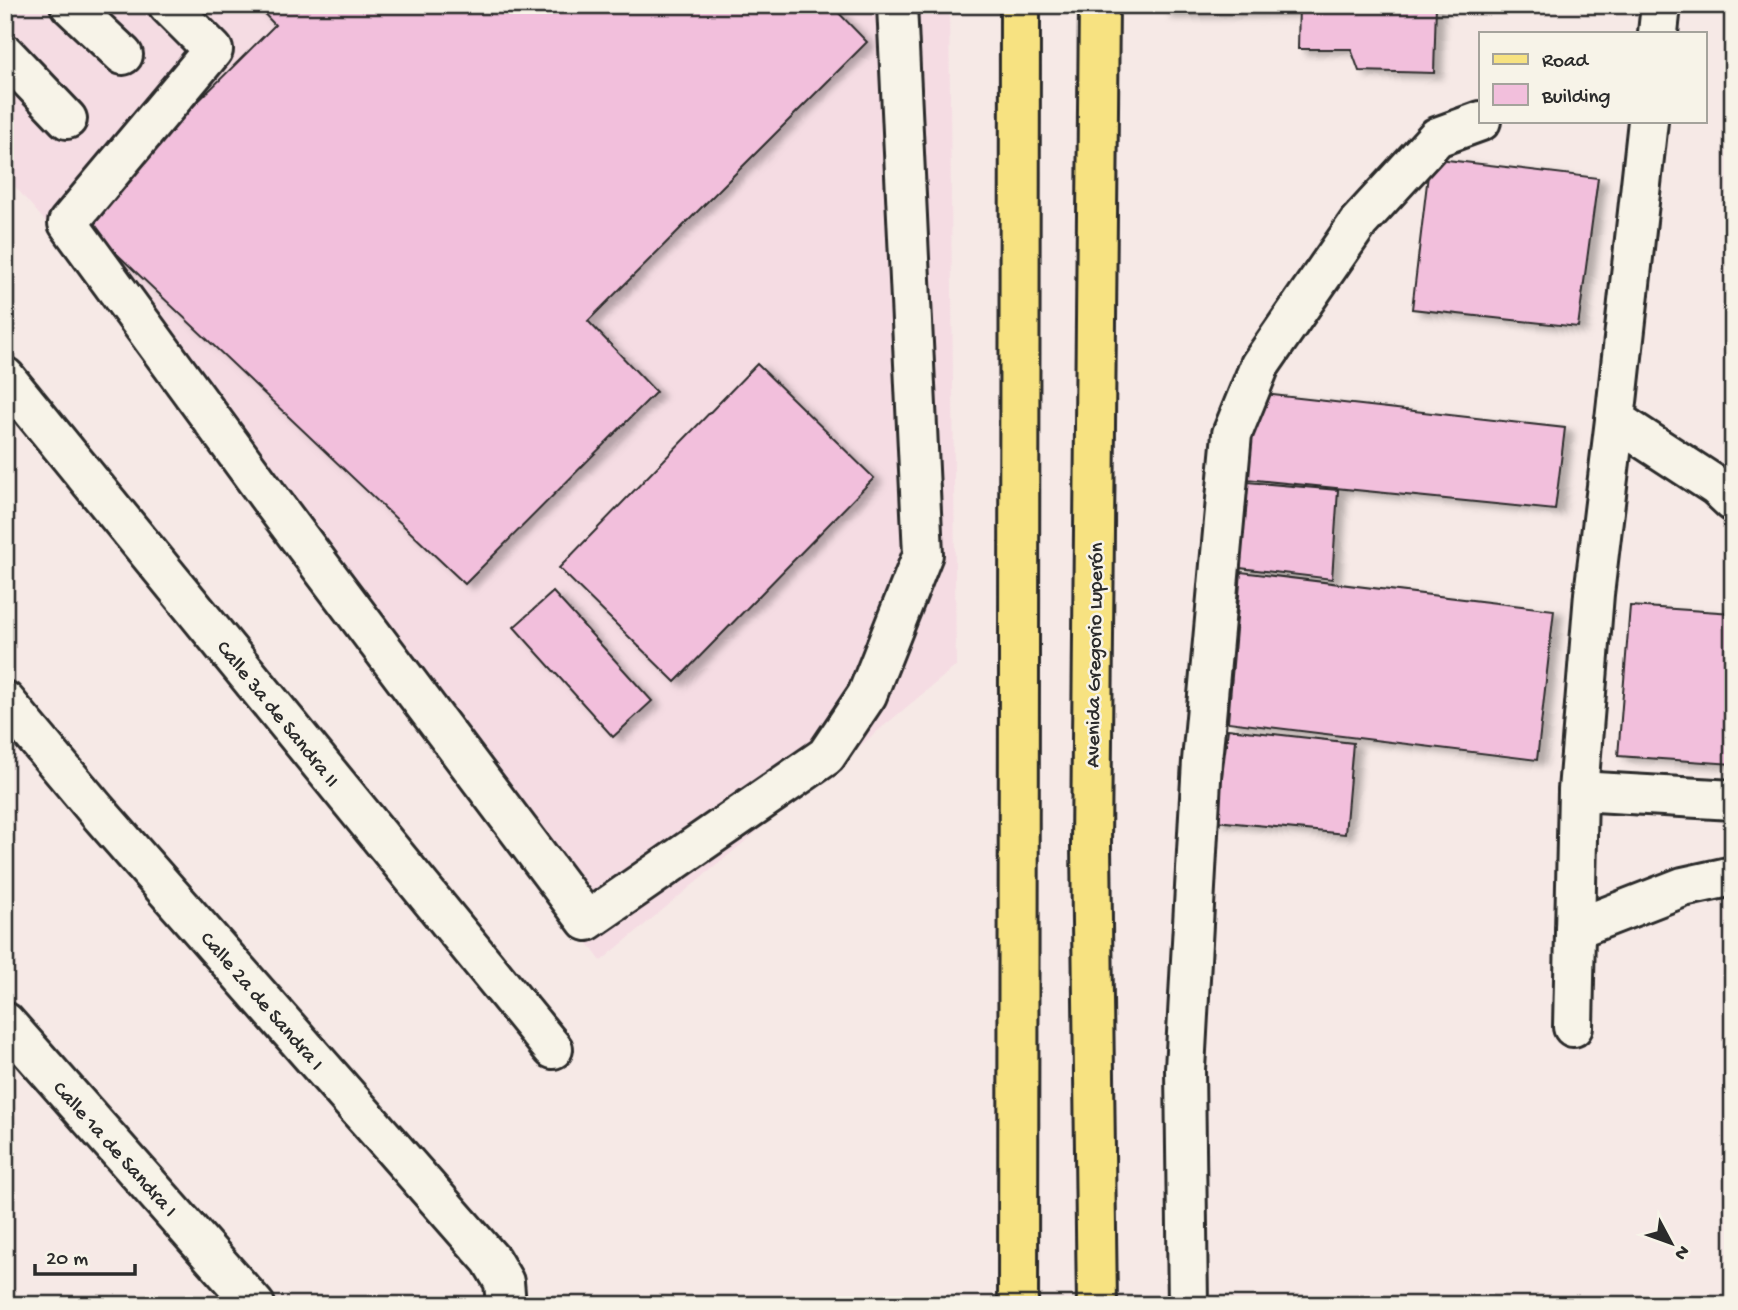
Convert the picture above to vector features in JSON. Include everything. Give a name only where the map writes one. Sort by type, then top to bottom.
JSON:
[{"type":"main road","points":[[1018,1305],[1020,5]]},
{"type":"main road","name":"Avenida Gregorio Luperón","points":[[1097,1305],[1091,846],[1099,5]]},
{"type":"street","points":[[70,5],[123,55]]},
{"type":"street","points":[[168,5],[213,50],[68,223],[272,503],[587,920],[826,756],[867,695],[923,554],[897,5]]},
{"type":"street","points":[[1658,32],[1661,5]]},
{"type":"street","points":[[5,54],[67,120]]},
{"type":"street","points":[[1188,1305],[1185,1069],[1202,761],[1232,434],[1260,365],[1359,222],[1437,137],[1479,122]]},
{"type":"street","points":[[1573,1027],[1578,791],[1594,594],[1648,122]]},
{"type":"street","name":"Calle 3a de Sandra II","points":[[5,377],[553,1049]]},
{"type":"street","points":[[1615,420],[1716,486],[1733,502]]},
{"type":"street","name":"Calle 2a de Sandra I","points":[[5,701],[97,811],[491,1260],[504,1282],[506,1305]]},
{"type":"street","points":[[1578,791],[1733,800]]},
{"type":"street","points":[[1575,929],[1683,887],[1733,877]]},
{"type":"street","name":"Calle 1a de Sandra I","points":[[5,1022],[256,1305]]},
{"type":"shaded area","points":[[5,5],[949,5],[956,666],[601,961],[109,295],[5,175]]},
{"type":"building","points":[[256,5],[831,5],[867,42],[588,321],[656,392],[465,584],[80,219],[275,25]]},
{"type":"building","points":[[1164,5],[1292,5],[1292,11],[1164,13]]},
{"type":"building","points":[[1299,5],[1436,5],[1434,73],[1359,71],[1351,49],[1298,49]]},
{"type":"building","points":[[1430,158],[1598,178],[1578,327],[1412,309]]},
{"type":"building","points":[[757,364],[874,478],[675,682],[559,568]]},
{"type":"building","points":[[1255,393],[1565,428],[1555,510],[1246,479]]},
{"type":"building","points":[[1247,482],[1338,490],[1332,579],[1240,568]]},
{"type":"building","points":[[1241,572],[1554,610],[1537,760],[1228,722]]},
{"type":"building","points":[[553,592],[652,701],[613,737],[514,627]]},
{"type":"building","points":[[1630,606],[1733,613],[1733,764],[1618,756]]},
{"type":"building","points":[[1228,729],[1353,743],[1345,834],[1216,821]]}]
